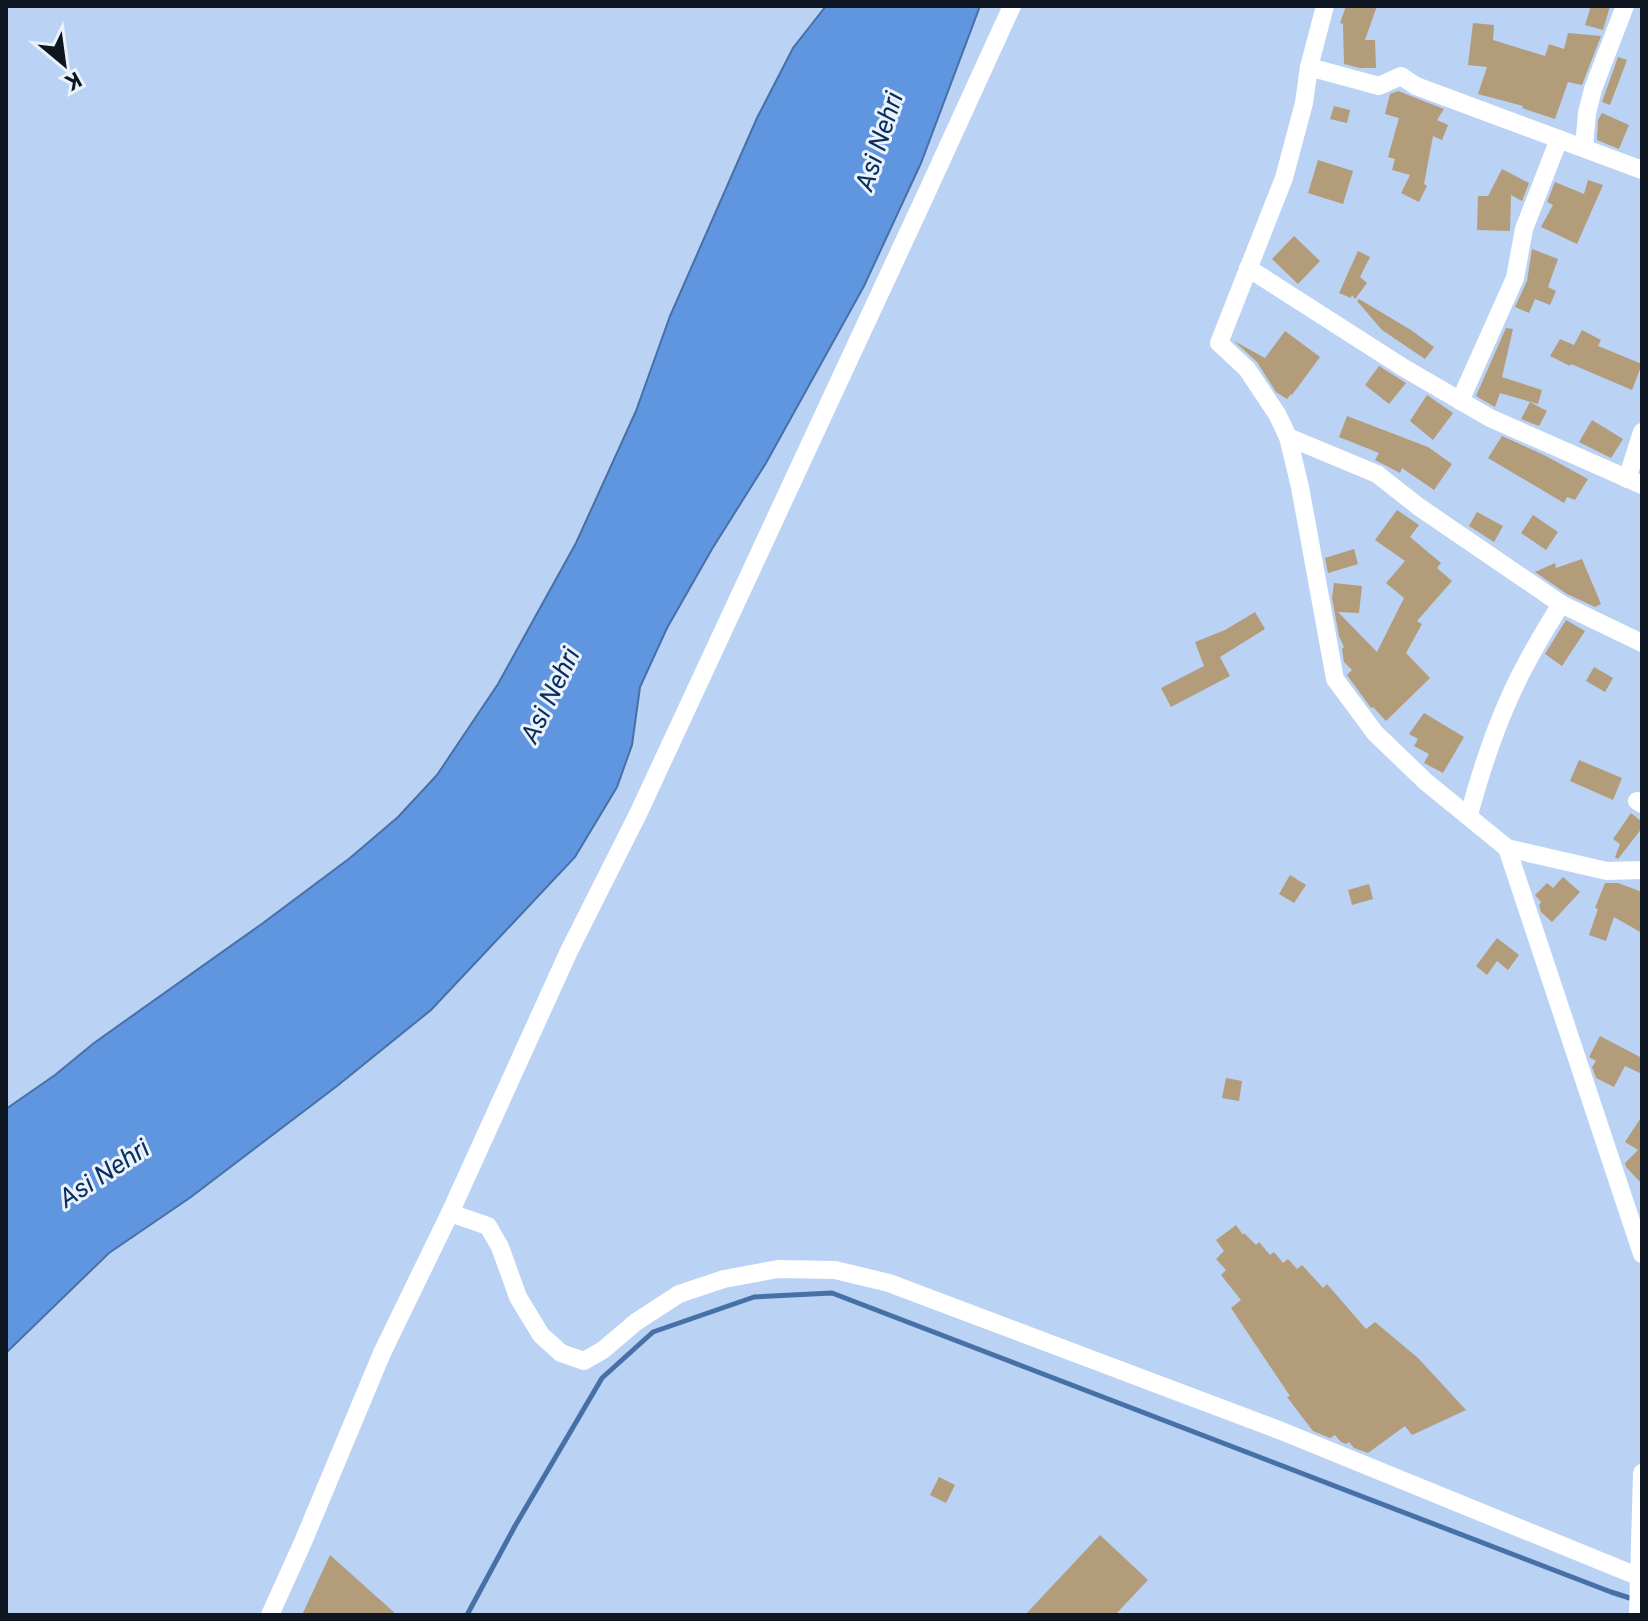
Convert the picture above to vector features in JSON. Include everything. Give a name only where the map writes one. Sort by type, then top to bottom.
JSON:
[{"type":"street","points":[[270,1615],[382,1353],[450,1213],[569,951],[644,800],[1012,6]]},
{"type":"street","points":[[1325,6],[1288,166],[1219,343],[1247,369],[1277,414],[1288,437],[1335,679],[1375,733],[1426,782],[1507,848],[1607,871],[1642,870]]},
{"type":"street","points":[[1584,147],[1593,89],[1625,6]]},
{"type":"street","points":[[1309,67],[1379,86],[1401,76],[1416,86],[1642,170]]},
{"type":"street","points":[[1460,401],[1515,278],[1524,229],[1559,139]]},
{"type":"street","points":[[1248,268],[1404,368],[1490,418],[1632,481],[1642,432]]},
{"type":"street","points":[[1288,437],[1377,474],[1419,507],[1561,604],[1642,643]]},
{"type":"street","points":[[1469,815],[1511,694],[1561,604]]},
{"type":"street","points":[[1507,848],[1642,1254]]},
{"type":"street","points":[[450,1213],[488,1226],[500,1247],[518,1297],[541,1335],[561,1353],[584,1361],[679,1294],[724,1279],[778,1269],[835,1270],[889,1283],[1279,1430],[1641,1577]]},
{"type":"street","points":[[1638,1615],[1642,1473]]},
{"type":"water","name":"Asi Nehri","points":[[826,6],[980,6],[921,163],[864,286],[766,463],[667,628],[640,687],[632,745],[617,787],[575,857],[431,1010],[191,1197],[109,1253],[6,1353],[6,1109],[350,858],[398,817],[437,775],[498,684],[576,543],[636,411],[670,316],[757,118],[793,48]]},
{"type":"building","points":[[1346,6],[1377,6],[1365,40],[1375,40],[1376,68],[1344,64],[1343,24],[1340,23]]},
{"type":"building","points":[[1591,6],[1610,6],[1603,30],[1585,25]]},
{"type":"building","points":[[1473,23],[1494,25],[1493,40],[1545,56],[1549,44],[1564,49],[1568,33],[1601,36],[1582,85],[1568,82],[1555,119],[1523,106],[1478,94],[1487,67],[1468,65]]},
{"type":"building","points":[[1618,57],[1627,60],[1610,105],[1602,102]]},
{"type":"building","points":[[1398,91],[1444,109],[1437,120],[1448,125],[1442,140],[1433,136],[1424,184],[1427,186],[1419,202],[1401,193],[1410,175],[1392,170],[1395,159],[1388,157],[1399,118],[1385,114],[1390,94]]},
{"type":"building","points":[[1334,106],[1350,110],[1347,123],[1330,119]]},
{"type":"building","points":[[1602,113],[1629,125],[1619,149],[1597,140],[1598,120]]},
{"type":"building","points":[[1318,160],[1353,171],[1343,204],[1308,193]]},
{"type":"building","points":[[1502,169],[1529,183],[1522,201],[1511,195],[1510,231],[1477,230],[1478,196],[1488,196]]},
{"type":"building","points":[[1588,180],[1603,185],[1577,244],[1541,227],[1553,205],[1547,202],[1555,182],[1584,194]]},
{"type":"building","points":[[1294,236],[1320,261],[1298,284],[1272,259]]},
{"type":"building","points":[[1532,249],[1558,259],[1548,287],[1556,291],[1550,305],[1535,299],[1529,313],[1515,307],[1527,281]]},
{"type":"building","points":[[1358,251],[1370,257],[1360,277],[1367,283],[1355,299],[1352,295],[1351,298],[1339,293]]},
{"type":"building","points":[[1359,299],[1434,347],[1425,359],[1382,330],[1357,301]]},
{"type":"building","points":[[1506,328],[1513,329],[1502,377],[1542,390],[1538,404],[1500,393],[1495,407],[1476,396]]},
{"type":"building","points":[[1582,330],[1601,340],[1598,346],[1642,364],[1632,390],[1550,356],[1560,339],[1574,345]]},
{"type":"building","points":[[1285,331],[1320,357],[1287,399],[1276,392],[1257,362],[1234,341],[1265,358]]},
{"type":"building","points":[[1379,366],[1406,383],[1389,404],[1365,385]]},
{"type":"building","points":[[1427,395],[1453,413],[1433,440],[1410,421]]},
{"type":"building","points":[[1530,402],[1547,411],[1539,426],[1521,419]]},
{"type":"building","points":[[1347,416],[1428,447],[1452,464],[1434,490],[1402,468],[1400,473],[1375,460],[1379,453],[1339,437]]},
{"type":"building","points":[[1592,420],[1623,439],[1611,458],[1579,442]]},
{"type":"building","points":[[1502,436],[1588,479],[1575,500],[1567,497],[1564,503],[1488,458]]},
{"type":"building","points":[[1397,510],[1419,525],[1410,537],[1441,563],[1437,568],[1452,581],[1417,621],[1422,624],[1406,653],[1430,678],[1386,721],[1371,708],[1347,675],[1352,670],[1344,662],[1344,647],[1332,598],[1334,583],[1362,586],[1359,613],[1338,612],[1377,652],[1404,598],[1386,583],[1405,561],[1375,540]]},
{"type":"building","points":[[1477,512],[1503,526],[1494,542],[1469,526]]},
{"type":"building","points":[[1533,515],[1558,532],[1546,550],[1521,533]]},
{"type":"building","points":[[1354,549],[1358,564],[1328,573],[1325,558]]},
{"type":"building","points":[[1582,559],[1601,604],[1595,607],[1567,594],[1535,572],[1555,563],[1556,568]]},
{"type":"building","points":[[1255,612],[1265,629],[1220,657],[1230,676],[1171,707],[1161,688],[1204,666],[1195,642],[1225,630]]},
{"type":"building","points":[[1566,620],[1585,631],[1562,666],[1545,654]]},
{"type":"building","points":[[1594,667],[1613,678],[1605,692],[1586,681]]},
{"type":"building","points":[[1424,713],[1464,737],[1443,773],[1424,763],[1429,754],[1414,746],[1418,739],[1409,734]]},
{"type":"building","points":[[1579,760],[1622,778],[1613,800],[1570,781]]},
{"type":"building","points":[[1631,813],[1642,822],[1642,828],[1618,859],[1615,857],[1620,844],[1613,839]]},
{"type":"building","points":[[1290,875],[1306,885],[1294,903],[1279,894]]},
{"type":"building","points":[[1563,877],[1580,892],[1552,922],[1541,912],[1541,902],[1535,895],[1547,883],[1553,888]]},
{"type":"building","points":[[1605,883],[1618,883],[1642,892],[1642,933],[1614,917],[1606,941],[1589,935]]},
{"type":"building","points":[[1369,884],[1373,899],[1352,905],[1348,890]]},
{"type":"building","points":[[1497,938],[1519,955],[1508,970],[1497,961],[1487,975],[1476,966]]},
{"type":"building","points":[[1600,1036],[1642,1058],[1642,1074],[1625,1066],[1614,1087],[1596,1078],[1592,1067],[1596,1061],[1589,1057]]},
{"type":"building","points":[[1226,1078],[1242,1081],[1239,1101],[1222,1098]]},
{"type":"building","points":[[1642,1116],[1642,1184],[1625,1163],[1638,1150],[1625,1142]]},
{"type":"building","points":[[1236,1225],[1243,1235],[1256,1245],[1259,1242],[1270,1255],[1274,1252],[1283,1263],[1288,1259],[1297,1269],[1302,1265],[1323,1288],[1327,1284],[1366,1329],[1375,1322],[1418,1358],[1466,1410],[1412,1435],[1405,1426],[1368,1453],[1354,1448],[1349,1442],[1341,1442],[1335,1435],[1330,1438],[1313,1431],[1287,1397],[1290,1396],[1231,1308],[1241,1300],[1221,1275],[1226,1270],[1216,1259],[1224,1251],[1216,1240]]},
{"type":"building","points":[[939,1477],[955,1485],[946,1503],[930,1495]]},
{"type":"building","points":[[1100,1535],[1148,1580],[1115,1615],[1025,1615]]},
{"type":"building","points":[[330,1555],[397,1615],[302,1615]]},
{"type":"waterway","points":[[467,1615],[602,1378],[653,1332],[754,1297],[832,1293],[1636,1600]]}]
